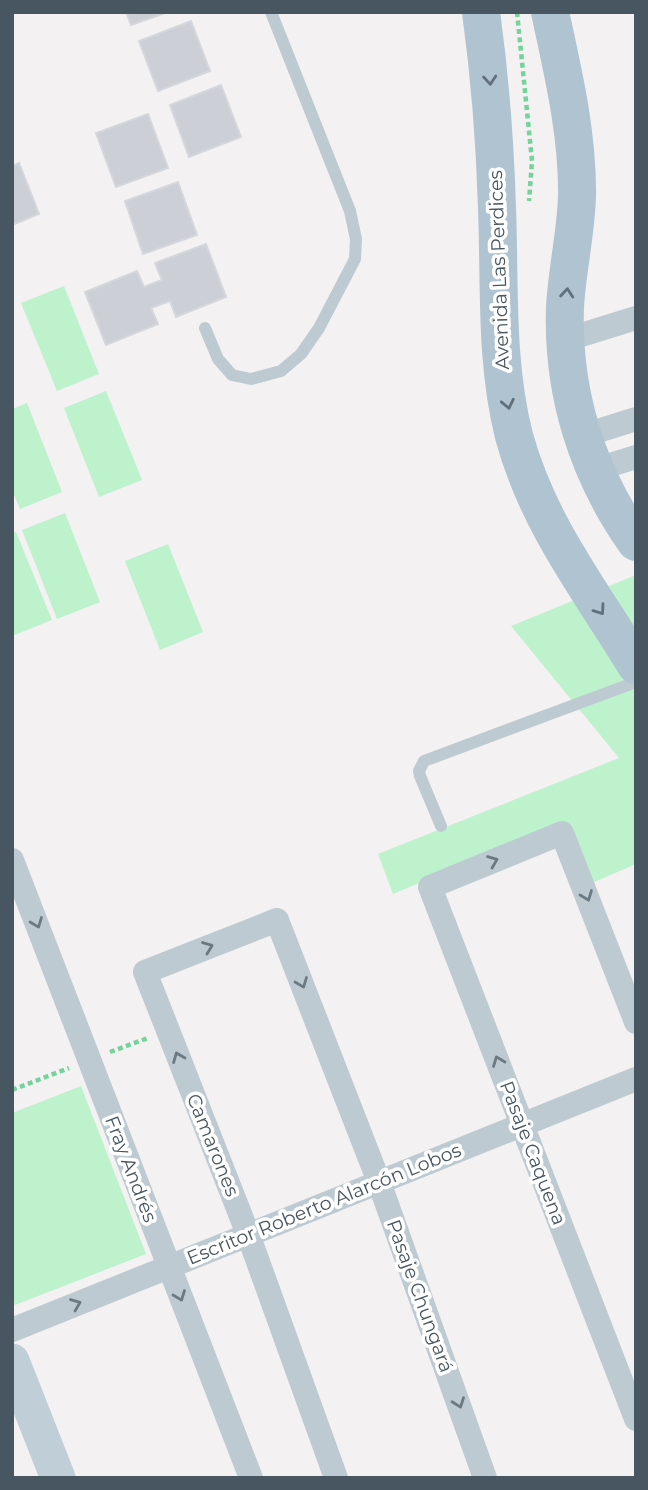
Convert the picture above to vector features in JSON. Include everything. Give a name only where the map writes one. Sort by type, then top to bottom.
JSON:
[{"type":"main road","name":"Avenida Las Perdices","points":[[481,12],[490,74],[504,388],[515,437],[547,524],[577,577],[636,665]]},
{"type":"main road","points":[[550,12],[573,136],[577,196],[565,307],[565,341],[574,407],[588,453],[636,542]]},
{"type":"street","points":[[565,341],[636,317]]},
{"type":"street","points":[[588,453],[636,419]]},
{"type":"street","points":[[588,453],[636,457]]},
{"type":"street","name":"Pasaje Caquena","points":[[636,1022],[562,832],[430,887],[636,1419]]},
{"type":"street","name":"Fray Andrés","points":[[12,860],[251,1478]]},
{"type":"street","name":"Camarones","points":[[277,920],[145,972],[248,1234],[336,1478]]},
{"type":"street","name":"Pasaje Chungará","points":[[277,920],[379,1182],[485,1478]]},
{"type":"street","name":"Escritor Roberto Alarcón Lobos","points":[[12,1330],[636,1079]]},
{"type":"street","points":[[12,1361],[19,1400],[58,1478]]},
{"type":"lane","points":[[205,328],[218,359],[232,375],[251,379],[281,371],[302,354],[319,328],[355,259],[356,239],[350,211],[271,12]]},
{"type":"lane","points":[[441,826],[420,776],[419,771],[424,761],[636,682]]},
{"type":"path","points":[[12,1090],[168,1031]]},
{"type":"green space","points":[[64,286],[99,374],[57,391],[21,303]]},
{"type":"green space","points":[[106,391],[142,480],[99,497],[64,408]]},
{"type":"green space","points":[[27,403],[62,492],[20,509],[12,490],[12,409]]},
{"type":"green space","points":[[65,513],[100,602],[57,619],[22,530]]},
{"type":"green space","points":[[16,532],[52,620],[12,636],[12,533]]},
{"type":"green space","points":[[168,544],[203,632],[160,650],[125,561]]},
{"type":"green space","points":[[636,575],[636,864],[592,883],[565,822],[393,894],[378,854],[619,758],[511,626]]},
{"type":"green space","points":[[81,1086],[146,1254],[15,1305],[12,1297],[12,1113]]},
{"type":"building","points":[[126,12],[168,12],[131,25]]},
{"type":"building","points":[[191,21],[210,71],[158,91],[139,41]]},
{"type":"building","points":[[221,85],[241,137],[189,157],[170,105]]},
{"type":"building","points":[[148,114],[168,168],[116,187],[96,133]]},
{"type":"building","points":[[19,163],[39,214],[12,225],[12,166]]},
{"type":"building","points":[[178,182],[197,235],[143,254],[125,201]]},
{"type":"building","points":[[206,244],[226,297],[176,317],[170,301],[151,308],[158,324],[106,345],[85,292],[137,271],[144,287],[162,280],[155,263]]}]
